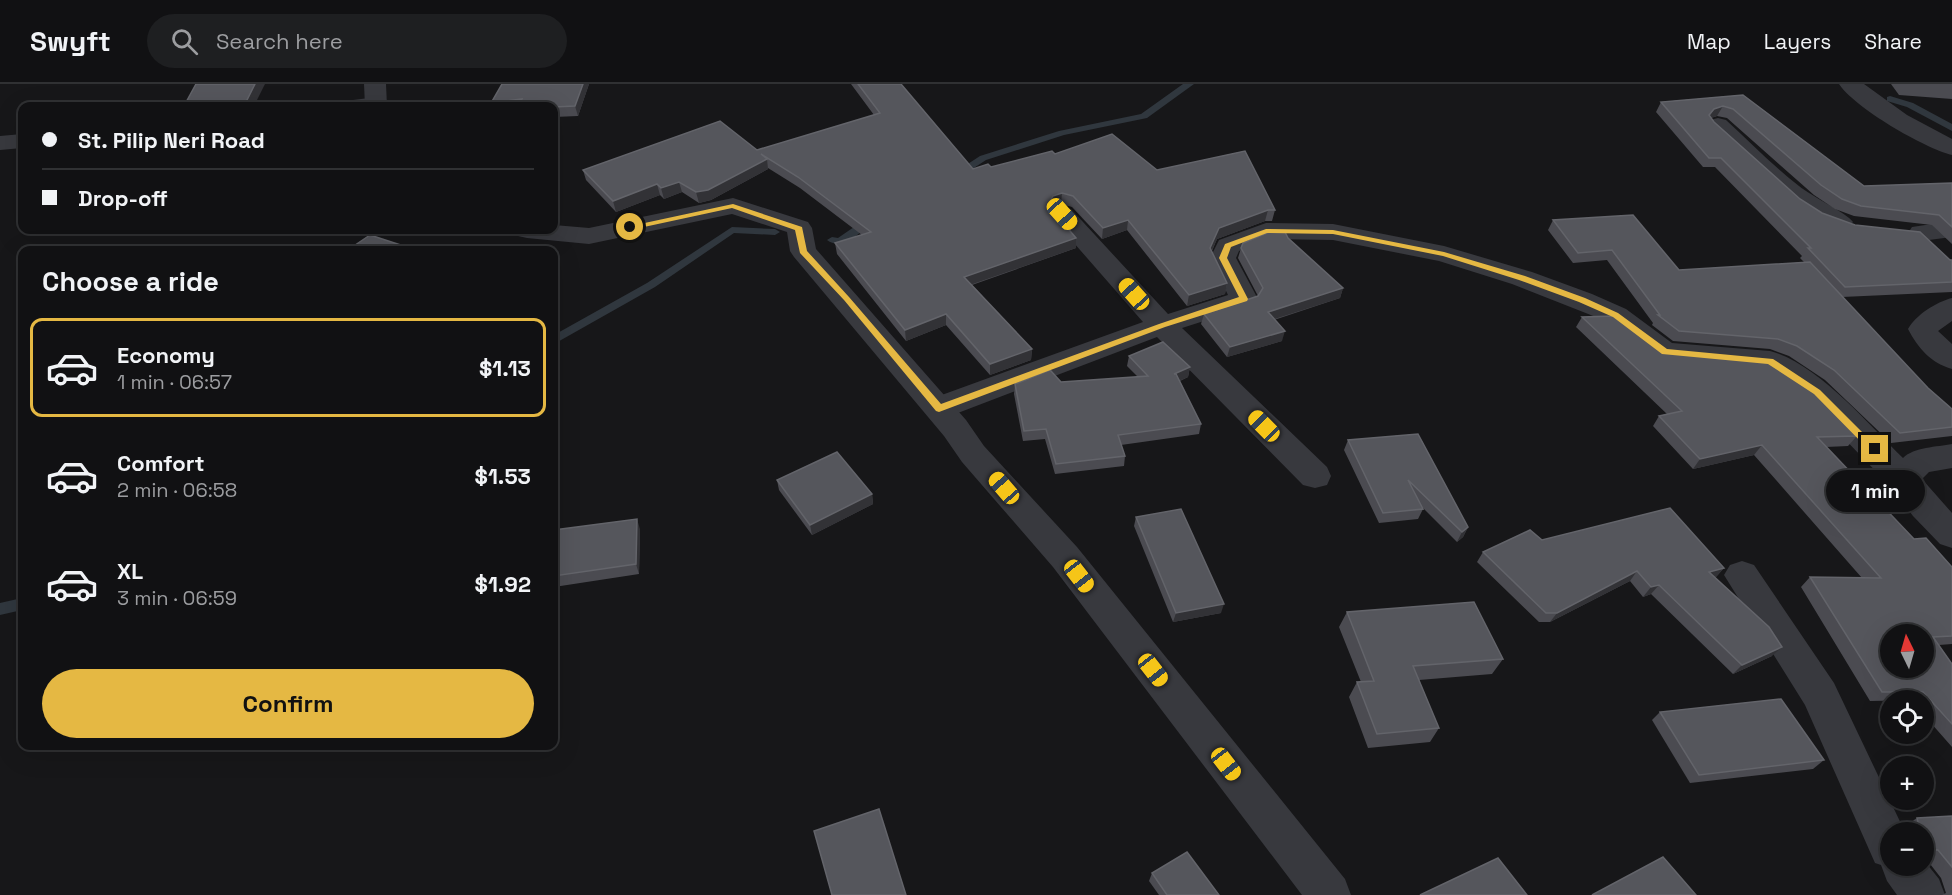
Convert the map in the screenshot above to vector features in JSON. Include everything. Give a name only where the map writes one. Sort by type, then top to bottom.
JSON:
[{"type":"street","points":[[1850,84],[1878,106],[1925,136],[1952,148]]},
{"type":"street","points":[[1718,125],[1804,202],[1825,216],[1848,225],[1858,226]]},
{"type":"street","points":[[0,143],[18,141]]},
{"type":"street","points":[[558,233],[590,236],[733,206],[799,228],[803,251],[939,408],[973,454],[1065,557],[1329,895]]},
{"type":"street","points":[[1062,214],[1162,326],[1315,477]]},
{"type":"street","points":[[1944,255],[1910,232],[1952,230]]},
{"type":"street","points":[[939,408],[1162,326],[1244,299],[1223,258],[1228,246],[1266,231],[1333,232],[1444,254],[1522,278],[1616,315],[1665,352],[1770,362],[1817,392],[1903,478],[1925,507],[1952,535]]},
{"type":"street","points":[[1952,307],[1922,328],[1929,342],[1952,358]]},
{"type":"street","points":[[1903,478],[1919,462],[1952,456]]},
{"type":"street","points":[[1742,575],[1820,695],[1880,826]]},
{"type":"street","points":[[1909,876],[1923,895]]},
{"type":"building","points":[[196,84],[255,84],[246,102],[186,102]]},
{"type":"building","points":[[502,84],[583,84],[575,106],[558,107],[558,102],[521,102],[522,99],[492,102]]},
{"type":"building","points":[[858,84],[901,84],[973,169],[988,164],[991,167],[1052,151],[1055,154],[1112,134],[1157,170],[1245,151],[1275,210],[1268,210],[1219,228],[1210,248],[1227,283],[1189,295],[1128,220],[1103,228],[1073,196],[1062,193],[1053,196],[1048,205],[1076,238],[964,277],[1032,349],[990,364],[946,314],[905,330],[835,243],[871,232],[798,177],[761,154],[767,159],[708,190],[696,192],[679,182],[661,188],[657,184],[613,201],[583,170],[720,121],[757,150],[880,113]]},
{"type":"building","points":[[1743,95],[1864,186],[1952,183],[1952,227],[1939,215],[1861,206],[1842,199],[1821,185],[1733,109],[1723,106],[1714,109],[1709,115],[1800,199],[1822,213],[1855,225],[1920,232],[1952,260],[1952,282],[1845,287],[1808,248],[1811,248],[1721,158],[1709,158],[1661,102]]},
{"type":"building","points":[[1633,215],[1679,270],[1810,262],[1928,388],[1952,409],[1952,427],[1900,433],[1834,370],[1797,346],[1778,339],[1679,331],[1658,315],[1660,315],[1612,250],[1578,253],[1553,220]]},
{"type":"building","points":[[1272,231],[1285,232],[1288,238],[1343,288],[1268,312],[1285,331],[1230,347],[1204,314],[1258,296],[1263,288],[1241,248],[1243,243]]},
{"type":"building","points":[[370,235],[404,246],[354,246]]},
{"type":"building","points":[[1615,316],[1661,351],[1770,362],[1813,391],[1857,436],[1817,437],[1914,539],[1926,538],[1952,567],[1952,636],[1934,637],[1934,624],[1880,624],[1880,678],[1934,678],[1934,638],[1952,664],[1952,724],[1934,704],[1934,690],[1881,690],[1810,577],[1881,578],[1762,445],[1700,459],[1659,416],[1682,411],[1582,317]]},
{"type":"building","points":[[1163,342],[1190,367],[1174,374],[1201,424],[1118,435],[1125,456],[1056,464],[1046,429],[1024,431],[1015,384],[1050,370],[1061,382],[1148,376],[1129,356]]},
{"type":"building","points":[[1418,434],[1468,527],[1462,532],[1408,480],[1423,509],[1383,513],[1348,440]]},
{"type":"building","points":[[837,452],[872,494],[810,525],[777,480]]},
{"type":"building","points":[[1670,508],[1724,568],[1709,572],[1769,627],[1782,647],[1742,665],[1659,585],[1651,587],[1637,571],[1557,613],[1546,613],[1483,552],[1530,530],[1542,540]]},
{"type":"building","points":[[1181,509],[1224,604],[1176,613],[1136,517]]},
{"type":"building","points":[[637,519],[636,564],[558,575],[558,529]]},
{"type":"building","points":[[1474,602],[1503,659],[1413,666],[1439,728],[1377,734],[1357,682],[1374,681],[1347,612]]},
{"type":"building","points":[[1781,699],[1824,760],[1699,775],[1660,712]]},
{"type":"building","points":[[879,809],[906,895],[832,895],[814,831]]},
{"type":"building","points":[[1952,816],[1952,867],[1938,850],[1935,850],[1934,856],[1934,822],[1918,822],[1917,818]]},
{"type":"building","points":[[1187,852],[1219,895],[1167,895],[1152,873]]},
{"type":"building","points":[[1663,857],[1696,895],[1592,895]]},
{"type":"building","points":[[1498,858],[1527,895],[1420,895]]},
{"type":"waterway","points":[[956,175],[983,158],[1062,133],[1144,116],[1189,84]]},
{"type":"waterway","points":[[1890,99],[1910,105],[1952,128]]},
{"type":"waterway","points":[[832,240],[840,242],[870,219]]},
{"type":"waterway","points":[[558,338],[651,285],[732,230],[775,232]]},
{"type":"waterway","points":[[0,609],[18,605]]},
{"type":"route","points":[[630,227],[733,206],[799,228],[803,251],[939,408],[1162,326],[1244,299],[1223,258],[1228,246],[1266,231],[1333,232],[1444,254],[1522,278],[1616,315],[1665,352],[1770,362],[1817,392],[1875,449]]}]
